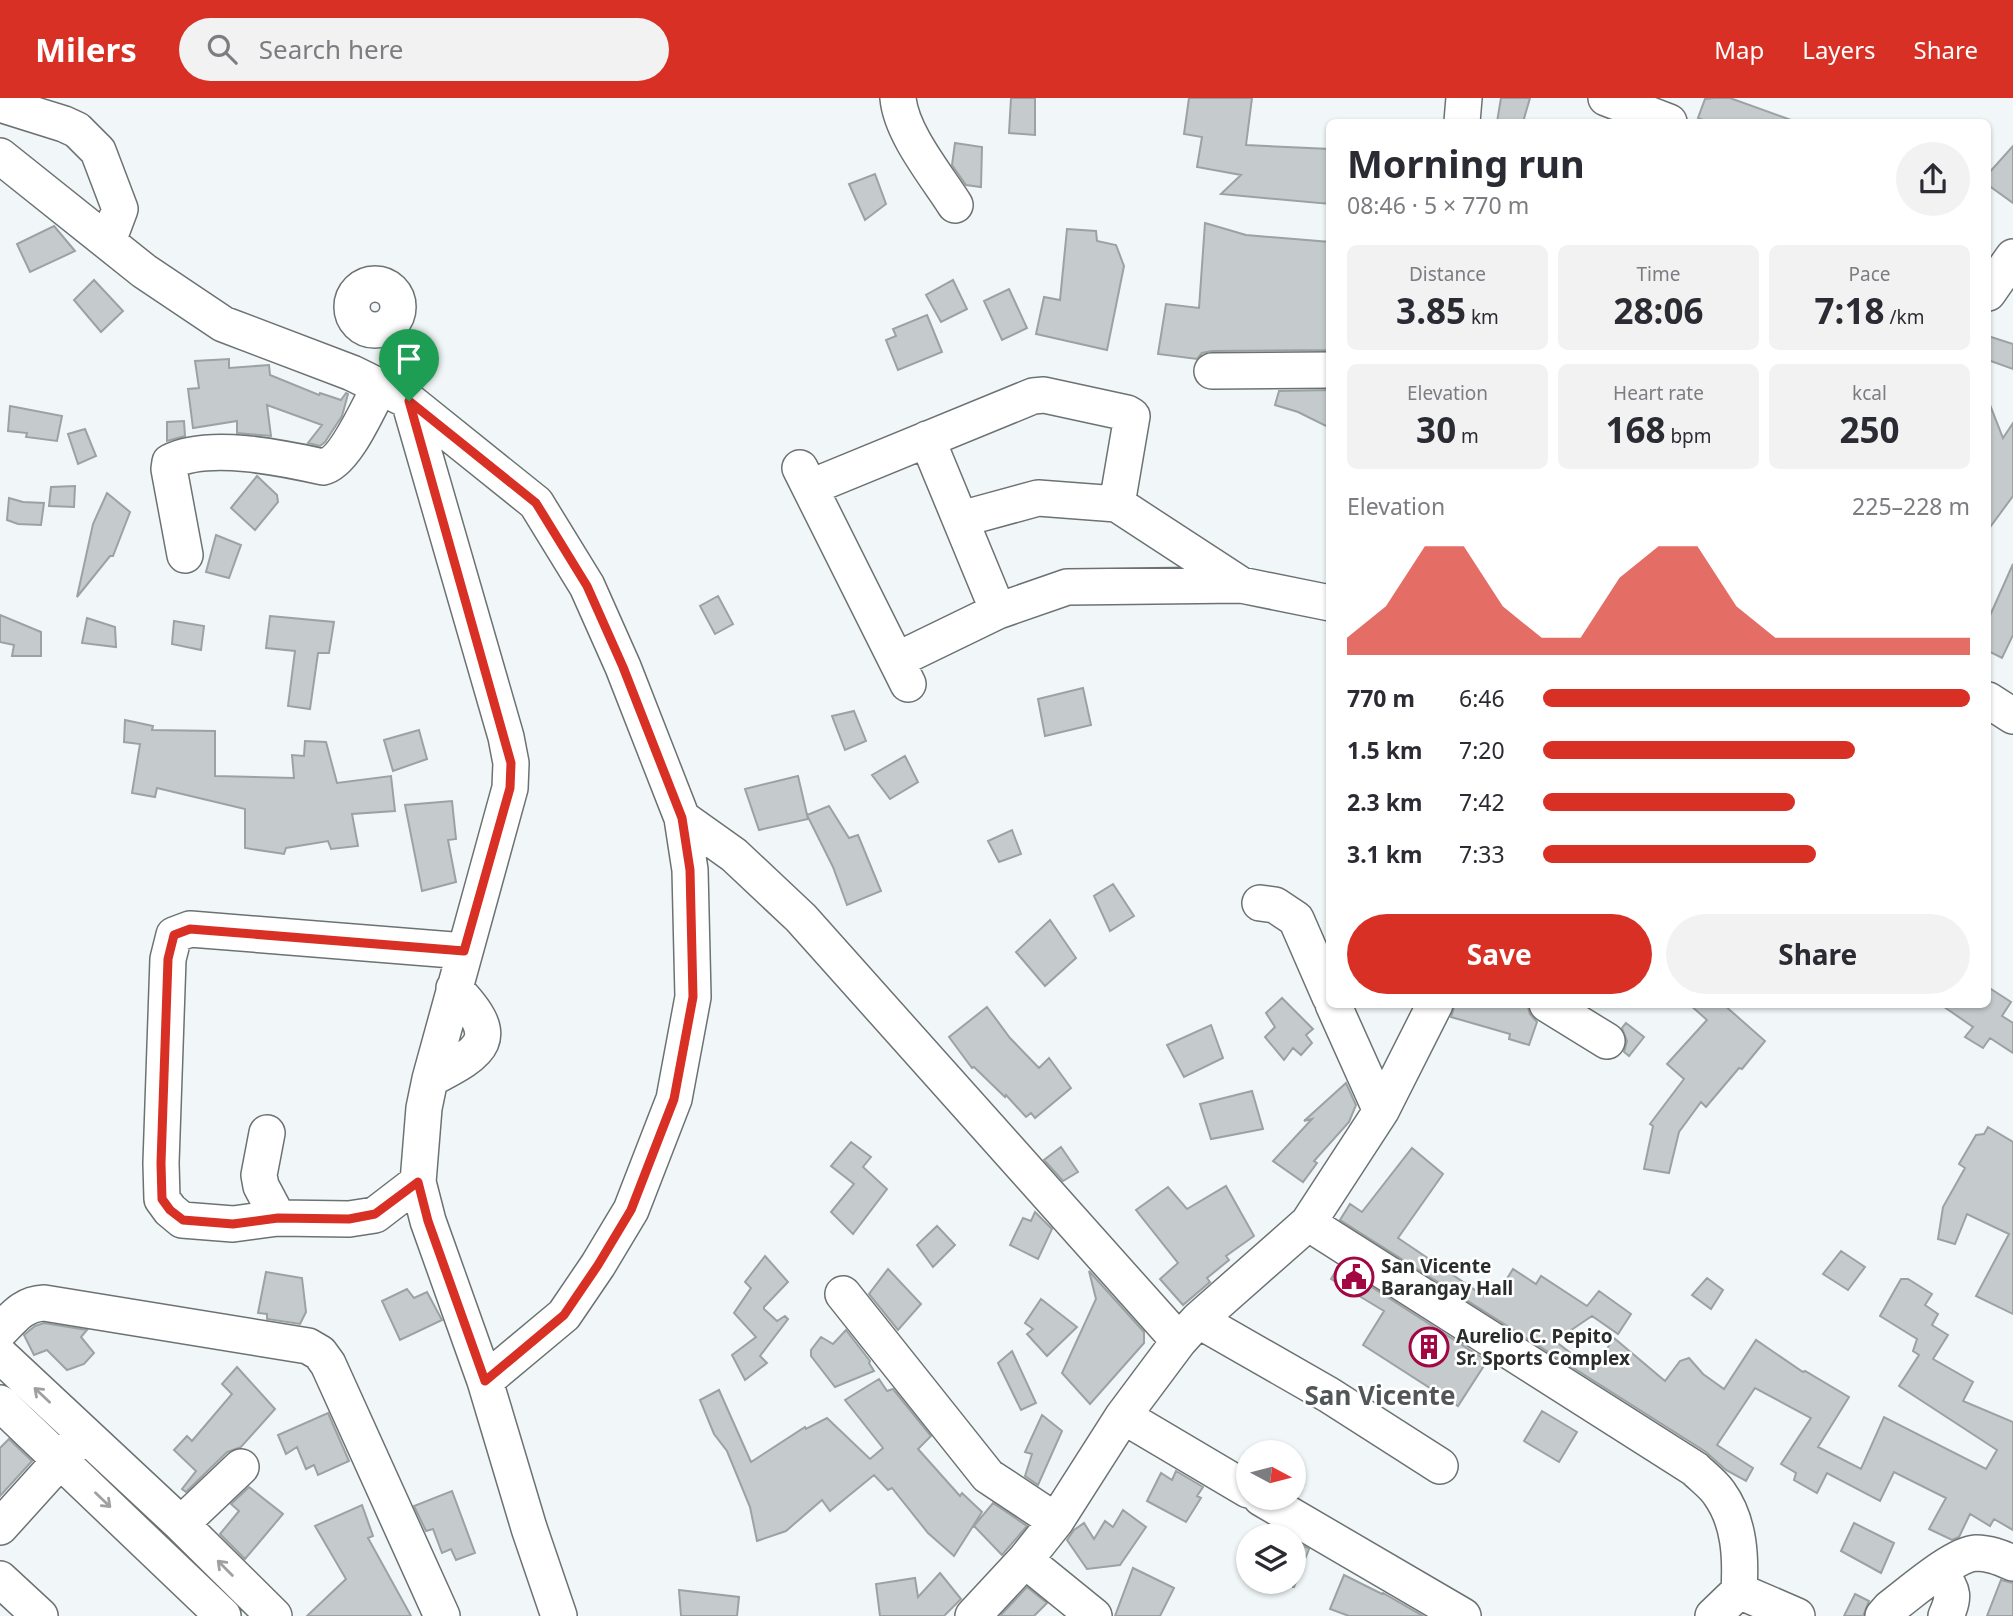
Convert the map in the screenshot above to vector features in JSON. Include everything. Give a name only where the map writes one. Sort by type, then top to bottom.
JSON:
[{"type":"street","points":[[898,98],[916,144],[954,205]]},
{"type":"street","points":[[1462,119],[1464,98]]},
{"type":"street","points":[[1606,98],[1661,119]]},
{"type":"street","points":[[0,104],[62,111],[98,151],[120,209],[108,241]]},
{"type":"street","points":[[0,156],[144,271],[223,324],[380,387],[536,503],[587,586],[623,667],[682,818],[690,870],[693,997],[674,1099],[631,1210],[598,1265],[564,1315],[485,1381]]},
{"type":"street","points":[[1991,289],[2013,257]]},
{"type":"street","points":[[367,330],[380,387],[511,763],[510,788],[430,1079],[424,1108],[418,1182],[428,1221],[485,1381],[529,1528],[559,1616]]},
{"type":"street","points":[[1212,371],[1326,370]]},
{"type":"street","points":[[185,555],[170,462],[216,453],[266,455],[323,467],[330,466],[342,453],[380,387]]},
{"type":"street","points":[[1116,504],[1132,416],[1044,395],[1033,396],[927,439],[806,477],[903,672],[998,611],[1075,586],[1241,585],[1326,602]]},
{"type":"street","points":[[927,439],[998,611]]},
{"type":"street","points":[[961,519],[1038,498],[1116,504],[1241,585]]},
{"type":"street","points":[[1991,702],[2013,716]]},
{"type":"street","points":[[682,818],[734,855],[801,918],[1189,1330],[1329,1395],[1440,1466]]},
{"type":"street","points":[[1260,903],[1275,905],[1296,919],[1326,988]]},
{"type":"street","points":[[418,1182],[375,1214],[349,1219],[278,1218],[233,1224],[183,1220],[170,1210],[162,1199],[161,1163],[168,959],[174,935],[190,929],[464,951]]},
{"type":"street","points":[[1335,1008],[1381,1111]]},
{"type":"street","points":[[973,1616],[1025,1560],[1056,1521],[1122,1416],[1189,1330],[1308,1223],[1381,1111],[1433,1008]]},
{"type":"street","points":[[1553,1008],[1607,1041]]},
{"type":"street","points":[[267,1133],[259,1175],[261,1186],[278,1218]]},
{"type":"street","points":[[1308,1223],[1695,1469],[1719,1494],[1734,1525],[1741,1559],[1739,1591],[1713,1616]]},
{"type":"street","points":[[843,1294],[988,1476],[1056,1521]]},
{"type":"street","points":[[0,1331],[23,1308],[44,1303],[309,1346],[320,1353],[328,1364],[442,1616]]},
{"type":"street","points":[[0,1355],[181,1524],[274,1616]]},
{"type":"street","points":[[0,1402],[223,1616]]},
{"type":"street","points":[[1122,1416],[1236,1483]]},
{"type":"street","points":[[0,1527],[84,1434]]},
{"type":"street","points":[[181,1524],[241,1467]]},
{"type":"street","points":[[1282,1510],[1463,1616]]},
{"type":"street","points":[[1883,1616],[1959,1557],[1974,1553],[1992,1554],[2013,1563]]},
{"type":"street","points":[[1025,1560],[1094,1616]]},
{"type":"street","points":[[1940,1572],[1952,1590],[1953,1597],[1945,1616]]},
{"type":"street","points":[[0,1579],[40,1616]]},
{"type":"street","points":[[1739,1591],[1797,1616]]},
{"type":"building","points":[[1011,98],[1035,98],[1035,135],[1009,133]]},
{"type":"building","points":[[1189,98],[1252,98],[1246,145],[1326,149],[1326,204],[1221,194],[1241,175],[1197,167],[1202,137],[1184,134]]},
{"type":"building","points":[[1501,98],[1530,98],[1524,119],[1498,119]]},
{"type":"building","points":[[1730,98],[1788,119],[1700,119],[1698,118],[1705,99]]},
{"type":"building","points":[[955,143],[982,147],[981,187],[966,185],[952,165]]},
{"type":"building","points":[[2013,146],[2013,203],[1991,187],[1991,171]]},
{"type":"building","points":[[875,174],[886,204],[865,220],[849,184]]},
{"type":"building","points":[[1205,223],[1246,235],[1326,242],[1326,350],[1212,351],[1202,353],[1197,359],[1158,354],[1166,304],[1199,308]]},
{"type":"building","points":[[54,226],[75,251],[30,272],[17,244]]},
{"type":"building","points":[[1067,229],[1096,231],[1097,241],[1116,245],[1124,266],[1107,350],[1036,334],[1044,297],[1060,300]]},
{"type":"building","points":[[94,280],[123,311],[101,332],[74,300]]},
{"type":"building","points":[[953,280],[967,309],[941,322],[926,295]]},
{"type":"building","points":[[1009,289],[1027,328],[1002,340],[984,301]]},
{"type":"building","points":[[927,315],[942,352],[898,370],[886,340],[896,336],[893,329]]},
{"type":"building","points":[[1991,337],[2013,344],[2013,369],[1991,361]]},
{"type":"building","points":[[229,359],[229,368],[269,365],[270,375],[319,395],[320,393],[341,400],[348,394],[342,416],[325,442],[320,446],[308,443],[322,425],[267,405],[271,436],[237,433],[237,421],[193,428],[188,389],[199,388],[195,361]]},
{"type":"building","points":[[1326,390],[1326,426],[1298,412],[1275,405],[1279,391]]},
{"type":"building","points":[[10,406],[62,416],[57,441],[26,437],[27,433],[8,431]]},
{"type":"building","points":[[1991,408],[2003,438],[2013,423],[2013,496],[1991,526]]},
{"type":"building","points":[[184,421],[185,436],[167,441],[167,422]]},
{"type":"building","points":[[85,429],[96,456],[78,464],[68,434]]},
{"type":"building","points":[[257,476],[277,495],[278,502],[255,530],[231,508]]},
{"type":"building","points":[[75,486],[74,507],[49,506],[51,487]]},
{"type":"building","points":[[107,493],[130,512],[113,556],[110,556],[77,597],[93,524]]},
{"type":"building","points":[[9,498],[44,503],[41,525],[18,524],[7,520]]},
{"type":"building","points":[[216,535],[241,545],[229,578],[206,572]]},
{"type":"building","points":[[2013,564],[2013,635],[2002,658],[1991,652],[1991,613]]},
{"type":"building","points":[[718,596],[733,624],[715,634],[700,606]]},
{"type":"building","points":[[0,615],[41,632],[41,656],[12,656],[14,645],[0,642]]},
{"type":"building","points":[[270,616],[334,622],[329,653],[318,653],[310,709],[288,706],[295,651],[266,648]]},
{"type":"building","points":[[87,618],[115,627],[116,647],[82,643]]},
{"type":"building","points":[[174,621],[204,626],[201,650],[172,644]]},
{"type":"building","points":[[1083,688],[1091,725],[1045,736],[1038,699]]},
{"type":"building","points":[[854,711],[866,741],[845,750],[832,716]]},
{"type":"building","points":[[125,720],[153,726],[152,730],[215,731],[215,776],[294,778],[292,755],[304,756],[305,741],[326,742],[337,783],[391,776],[395,811],[352,814],[358,846],[331,849],[328,841],[286,848],[284,854],[245,848],[245,809],[157,788],[155,797],[132,793],[140,744],[124,742]]},
{"type":"building","points":[[419,730],[427,759],[393,771],[384,740]]},
{"type":"building","points":[[905,756],[918,782],[890,799],[872,775]]},
{"type":"building","points":[[798,776],[808,819],[759,830],[745,789]]},
{"type":"building","points":[[452,801],[456,839],[448,840],[456,882],[422,891],[405,805]]},
{"type":"building","points":[[829,806],[849,838],[858,835],[881,891],[847,905],[833,867],[807,815]]},
{"type":"building","points":[[1012,830],[1021,854],[999,862],[988,841]]},
{"type":"building","points":[[1113,884],[1134,916],[1110,931],[1094,896]]},
{"type":"building","points":[[1050,920],[1076,958],[1045,986],[1016,952]]},
{"type":"building","points":[[1991,989],[2011,1002],[2002,1016],[2013,1023],[2013,1053],[1990,1038],[1983,1048],[1965,1037],[1973,1027],[1946,1008],[1991,1008]]},
{"type":"building","points":[[1282,998],[1313,1029],[1306,1035],[1312,1043],[1301,1055],[1293,1048],[1284,1060],[1265,1037],[1275,1027],[1266,1013]]},
{"type":"building","points":[[987,1007],[1010,1038],[1039,1068],[1049,1058],[1071,1088],[1035,1118],[1031,1113],[1026,1117],[1006,1095],[1005,1097],[972,1068],[949,1037]]},
{"type":"building","points":[[1454,1008],[1528,1008],[1537,1022],[1529,1045],[1509,1039],[1510,1034],[1451,1017]]},
{"type":"building","points":[[1694,1008],[1728,1008],[1765,1041],[1706,1107],[1701,1102],[1679,1132],[1669,1173],[1644,1169],[1653,1126],[1650,1124],[1684,1079],[1667,1064],[1707,1020]]},
{"type":"building","points":[[1626,1023],[1644,1037],[1629,1056],[1624,1052],[1627,1041],[1622,1028]]},
{"type":"building","points":[[1211,1025],[1223,1058],[1184,1077],[1167,1045]]},
{"type":"building","points":[[1346,1083],[1356,1105],[1349,1122],[1314,1161],[1317,1163],[1303,1182],[1273,1161],[1312,1119],[1304,1121]]},
{"type":"building","points":[[1252,1091],[1263,1129],[1211,1139],[1200,1104]]},
{"type":"building","points":[[1988,1127],[2013,1142],[2013,1314],[1976,1296],[2009,1234],[1967,1214],[1955,1244],[1938,1239],[1943,1207],[1965,1168],[1959,1164],[1976,1135],[1984,1134]]},
{"type":"building","points":[[851,1142],[871,1157],[863,1167],[887,1189],[853,1234],[831,1212],[854,1184],[831,1166]]},
{"type":"building","points":[[1061,1147],[1078,1172],[1063,1181],[1044,1160]]},
{"type":"building","points":[[1412,1148],[1443,1174],[1398,1238],[1484,1296],[1492,1283],[1501,1288],[1513,1269],[1536,1284],[1541,1276],[1587,1306],[1599,1291],[1631,1314],[1618,1334],[1592,1316],[1555,1341],[1593,1370],[1614,1338],[1665,1381],[1680,1361],[1689,1358],[1703,1374],[1724,1389],[1756,1340],[1803,1372],[1849,1397],[1818,1447],[1861,1469],[1884,1417],[1986,1469],[1997,1450],[1899,1386],[1919,1355],[1913,1351],[1917,1339],[1880,1316],[1901,1279],[1908,1279],[1932,1294],[1925,1305],[1938,1314],[1932,1325],[1948,1335],[1933,1359],[1973,1382],[1963,1401],[2013,1422],[2013,1530],[1994,1519],[1990,1526],[1970,1514],[1959,1537],[1952,1540],[1929,1529],[1946,1498],[1894,1472],[1880,1501],[1827,1473],[1817,1493],[1794,1480],[1796,1473],[1781,1464],[1811,1418],[1755,1388],[1717,1445],[1753,1468],[1746,1481],[1726,1470],[1706,1452],[1340,1220],[1350,1204],[1362,1212]]},
{"type":"building","points":[[1226,1186],[1254,1236],[1226,1256],[1229,1260],[1207,1278],[1210,1282],[1183,1305],[1160,1279],[1178,1263],[1136,1210],[1168,1187],[1187,1209]]},
{"type":"building","points":[[1035,1212],[1052,1229],[1038,1259],[1010,1245],[1023,1218],[1031,1221]]},
{"type":"building","points":[[937,1226],[955,1245],[933,1267],[917,1245]]},
{"type":"building","points":[[1841,1251],[1865,1267],[1848,1290],[1823,1274]]},
{"type":"building","points":[[765,1256],[788,1282],[764,1309],[777,1321],[785,1316],[788,1319],[760,1356],[767,1363],[745,1380],[732,1355],[756,1337],[734,1313],[751,1288],[745,1282]]},
{"type":"building","name":"Aurelio C. Pepito Sr. Sports Complex","points":[[1339,1266],[1487,1361],[1458,1406],[1363,1345],[1384,1311],[1331,1279]]},
{"type":"building","points":[[888,1269],[921,1304],[898,1330],[869,1294]]},
{"type":"building","points":[[1089,1271],[1144,1332],[1144,1343],[1090,1404],[1062,1373],[1096,1299]]},
{"type":"building","points":[[266,1272],[302,1278],[306,1312],[300,1324],[267,1319],[267,1314],[258,1313]]},
{"type":"building","points":[[1707,1278],[1723,1290],[1711,1309],[1692,1295]]},
{"type":"building","points":[[407,1289],[414,1298],[427,1292],[442,1320],[400,1340],[382,1301]]},
{"type":"building","points":[[1041,1299],[1077,1327],[1047,1356],[1027,1334],[1033,1329],[1025,1323]]},
{"type":"building","points":[[44,1323],[87,1330],[81,1337],[94,1353],[84,1364],[67,1370],[47,1350],[34,1355],[24,1335]]},
{"type":"building","points":[[846,1330],[870,1361],[874,1371],[835,1387],[811,1356],[811,1350],[821,1337],[833,1344]]},
{"type":"building","points":[[1012,1351],[1036,1403],[1021,1410],[998,1363]]},
{"type":"building","points":[[237,1367],[275,1409],[241,1447],[227,1452],[186,1492],[182,1489],[196,1471],[174,1450],[187,1436],[192,1441],[232,1394],[222,1384]]},
{"type":"building","points":[[879,1379],[887,1391],[893,1389],[931,1436],[918,1449],[960,1496],[962,1493],[982,1512],[954,1556],[928,1533],[892,1488],[888,1490],[874,1475],[830,1511],[822,1500],[786,1531],[757,1541],[750,1507],[727,1451],[714,1434],[700,1400],[719,1390],[751,1462],[805,1427],[806,1429],[827,1418],[870,1459],[883,1448],[845,1400]]},
{"type":"building","points":[[1542,1411],[1577,1432],[1559,1462],[1524,1441]]},
{"type":"building","points":[[328,1413],[349,1461],[318,1475],[314,1465],[306,1469],[297,1447],[286,1454],[278,1435]]},
{"type":"building","points":[[1042,1415],[1062,1431],[1038,1485],[1025,1476],[1032,1454],[1025,1452]]},
{"type":"building","points":[[9,1439],[32,1461],[0,1496],[0,1448]]},
{"type":"building","points":[[1176,1471],[1203,1487],[1197,1496],[1201,1498],[1186,1522],[1147,1501],[1161,1473],[1172,1480]]},
{"type":"building","points":[[249,1487],[283,1514],[245,1559],[220,1534],[239,1511],[231,1504]]},
{"type":"building","points":[[452,1491],[475,1553],[456,1560],[451,1549],[442,1553],[433,1529],[426,1531],[414,1506]]},
{"type":"building","points":[[993,1503],[1027,1526],[1002,1555],[974,1526]]},
{"type":"building","points":[[362,1505],[373,1536],[368,1538],[411,1616],[307,1616],[346,1579],[315,1526]]},
{"type":"building","points":[[1123,1510],[1146,1527],[1120,1565],[1087,1569],[1067,1540],[1074,1530],[1084,1523],[1094,1539],[1105,1521],[1113,1527]]},
{"type":"building","points":[[1854,1523],[1894,1543],[1881,1573],[1841,1551]]},
{"type":"building","points":[[1133,1568],[1174,1588],[1160,1616],[1115,1616]]},
{"type":"building","points":[[940,1573],[961,1599],[944,1616],[880,1616],[876,1584],[915,1578],[918,1597]]},
{"type":"building","points":[[1344,1575],[1423,1616],[1349,1616],[1330,1609]]},
{"type":"building","points":[[2001,1580],[2013,1583],[2013,1616],[1987,1616]]},
{"type":"building","points":[[1027,1587],[1047,1603],[1034,1616],[1000,1616]]},
{"type":"building","points":[[679,1590],[739,1597],[737,1616],[681,1616]]},
{"type":"building","points":[[1855,1594],[1869,1601],[1863,1616],[1844,1616]]},
{"type":"place","name":"San Vicente Barangay Hall","points":[[1354,1277]]},
{"type":"place","name":"Aurelio C. Pepito Sr. Sports Complex","points":[[1429,1347]]},
{"type":"district","name":"San Vicente","points":[[1380,1396]]},
{"type":"route","points":[[409,401],[536,503],[587,586],[623,667],[682,818],[690,870],[693,997],[674,1099],[631,1210],[564,1315],[485,1381],[428,1221],[418,1182],[375,1214],[349,1219],[278,1218],[233,1224],[183,1220],[170,1210],[162,1199],[168,959],[174,935],[190,929],[464,951],[510,788],[511,763],[506,737],[409,401]]}]
